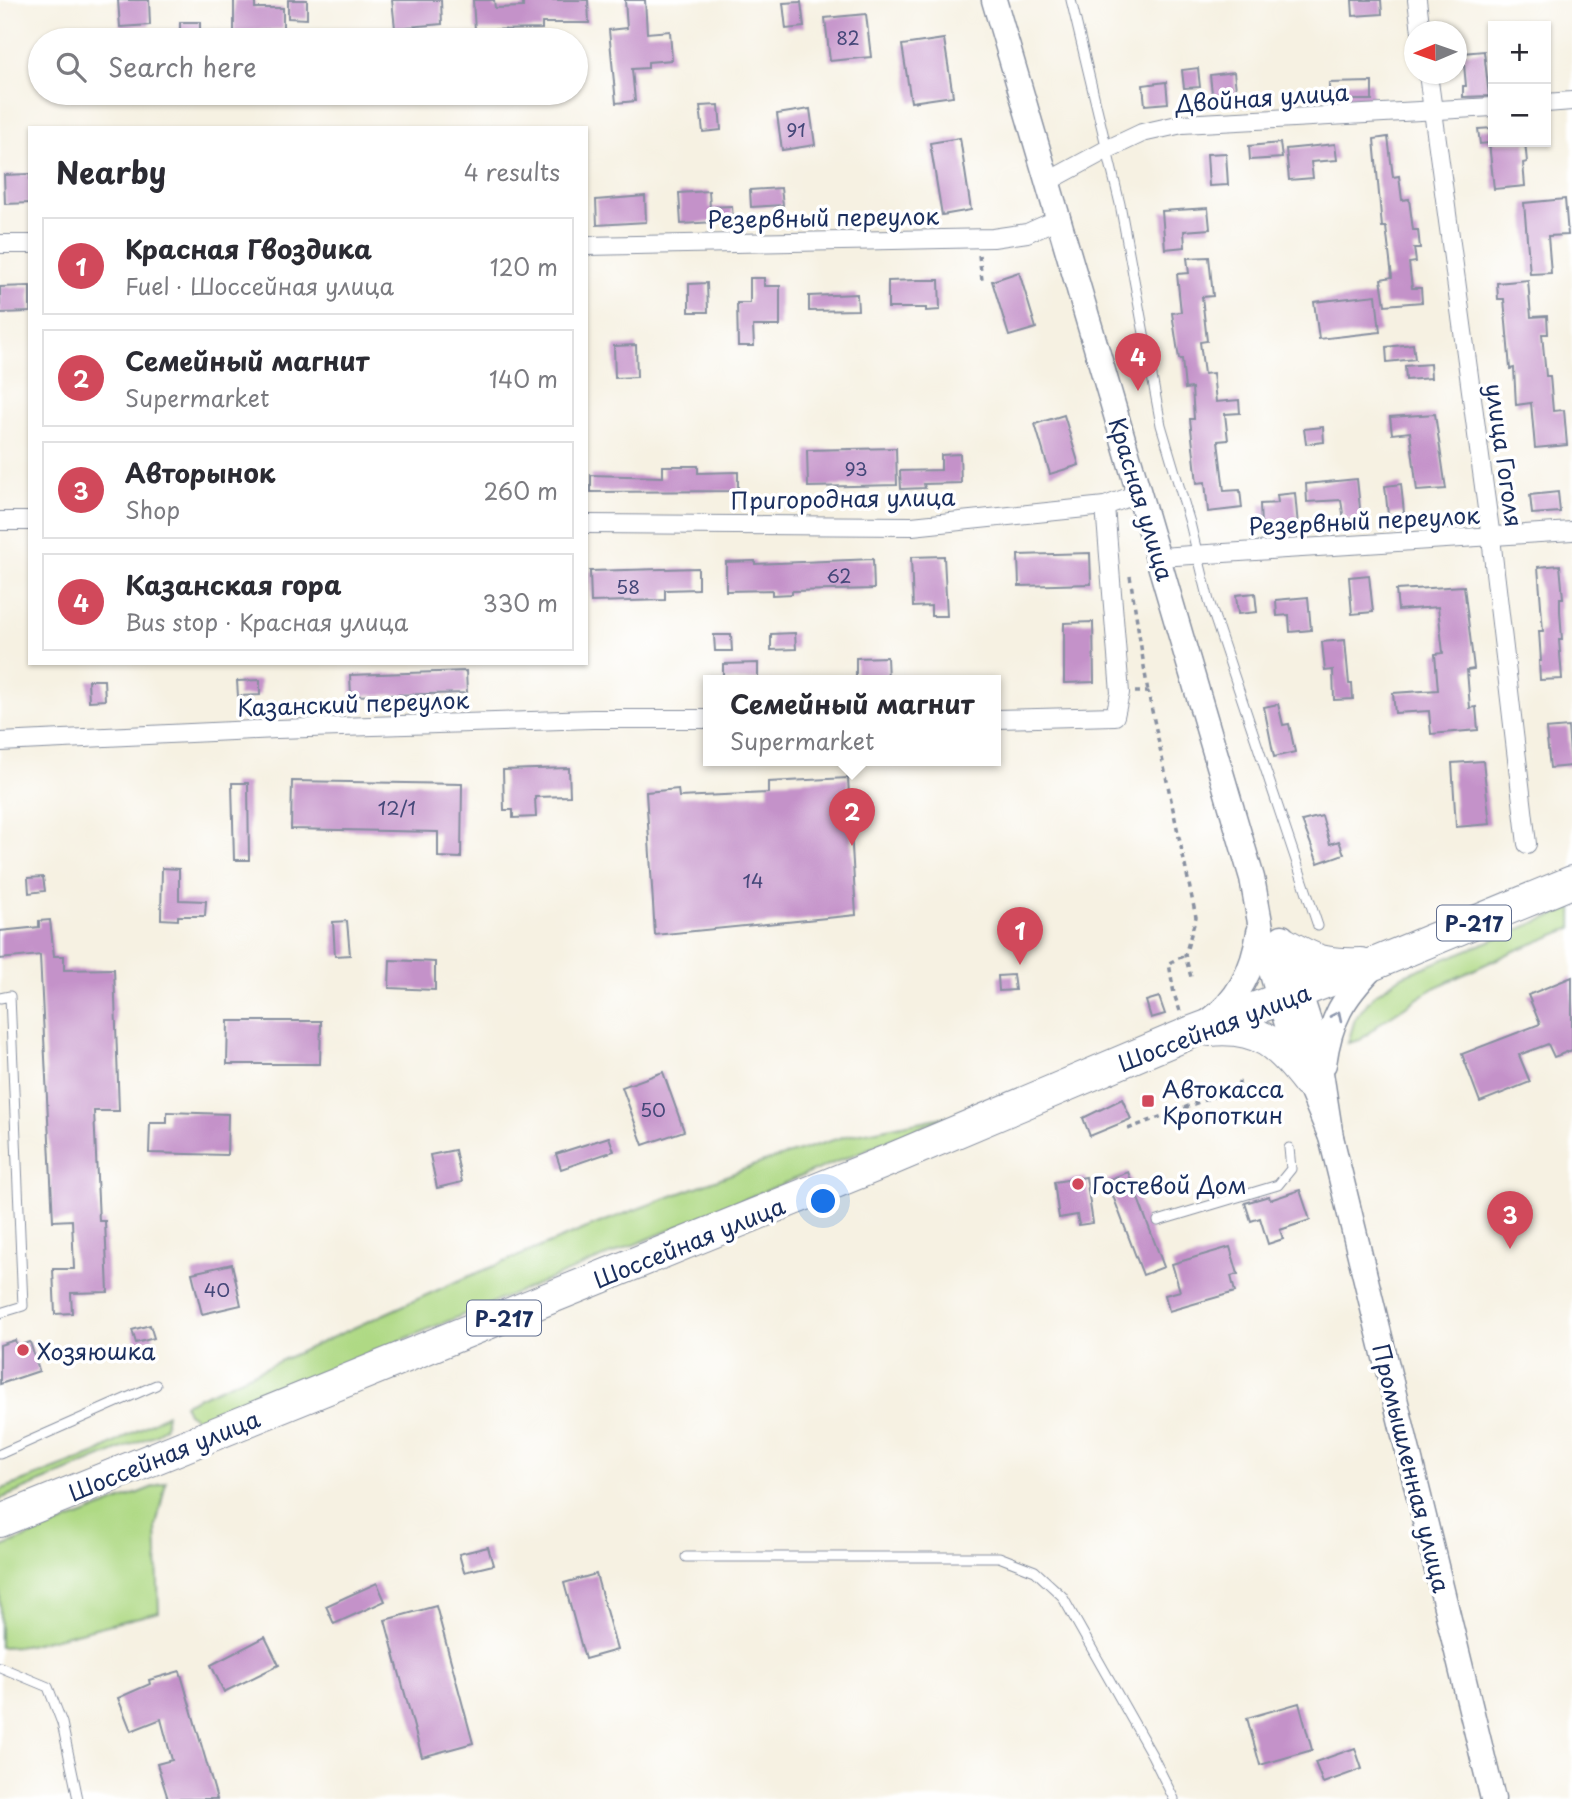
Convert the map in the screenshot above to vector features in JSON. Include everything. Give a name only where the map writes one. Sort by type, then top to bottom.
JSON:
[{"type":"highway","name":"Шоссейная улица","points":[[0,1521],[892,1159],[1186,1022],[1290,997],[1572,882]]},
{"type":"highway","points":[[1285,944],[1310,959],[1335,965],[1376,963]]},
{"type":"highway","points":[[1186,1022],[1248,1031],[1269,1040],[1315,1081]]},
{"type":"main road","name":"Красная улица","points":[[994,0],[1160,557],[1252,878],[1265,950],[1290,997]]},
{"type":"main road","name":"Красная улица","points":[[1252,878],[1285,944],[1290,997],[1331,1137]]},
{"type":"main road","points":[[1186,1022],[1220,1013],[1235,996],[1256,952],[1260,925]]},
{"type":"main road","points":[[1315,1081],[1335,1018],[1351,990],[1376,963]]},
{"type":"main road","name":"Промышленная улица","points":[[1331,1137],[1493,1799]]},
{"type":"street","points":[[1417,0],[1420,21]]},
{"type":"street","name":"улица Гоголя","points":[[1430,84],[1491,538],[1527,844]]},
{"type":"street","points":[[1551,103],[1572,101]]},
{"type":"street","name":"Двойная улица","points":[[1047,182],[1142,133],[1182,124],[1488,107]]},
{"type":"street","name":"Резервный переулок","points":[[588,247],[977,238],[1027,233],[1058,219]]},
{"type":"street","points":[[0,244],[28,244]]},
{"type":"street","name":"Пригородная улица","points":[[588,524],[912,526],[1105,506],[1140,493]]},
{"type":"street","points":[[1001,719],[1115,716],[1120,693],[1105,506]]},
{"type":"street","points":[[0,521],[28,521]]},
{"type":"street","name":"Резервный переулок","points":[[1160,557],[1572,531]]},
{"type":"street","name":"Казанский переулок","points":[[0,742],[277,729],[552,720],[703,719]]},
{"type":"lane","points":[[1071,0],[1120,204],[1161,425],[1209,601],[1318,926]]},
{"type":"lane","points":[[0,998],[10,996],[23,1306],[0,1313]]},
{"type":"lane","points":[[1158,1221],[1278,1185],[1291,1169],[1289,1148]]},
{"type":"lane","points":[[0,1454],[156,1385]]},
{"type":"lane","points":[[686,1557],[999,1557],[1035,1572],[1062,1596],[1174,1799]]},
{"type":"lane","points":[[0,1667],[48,1687],[62,1723],[78,1799]]},
{"type":"path","points":[[977,238],[982,280]]},
{"type":"path","points":[[1129,574],[1148,692],[1196,917],[1185,955],[1191,977]]},
{"type":"path","points":[[1120,693],[1148,692]]},
{"type":"path","points":[[1185,955],[1169,963],[1174,994],[1186,1022]]},
{"type":"path","points":[[1128,1129],[1240,1087],[1240,1078]]},
{"type":"green space","points":[[1572,908],[1572,928],[1434,988],[1383,1021],[1360,1040],[1348,1043],[1355,1019],[1373,996],[1402,976]]},
{"type":"green space","points":[[948,1116],[202,1422],[188,1413],[184,1404],[460,1280],[597,1224],[761,1163],[846,1136]]},
{"type":"green space","points":[[167,1414],[165,1426],[157,1434],[0,1499],[0,1490],[96,1453]]},
{"type":"green space","points":[[166,1482],[156,1526],[159,1612],[24,1646],[0,1647],[0,1548]]},
{"type":"building","points":[[118,0],[149,0],[150,25],[120,27]]},
{"type":"building","points":[[234,0],[255,0],[255,8],[283,8],[283,28],[234,28]]},
{"type":"building","points":[[288,0],[307,0],[307,19],[288,18]]},
{"type":"building","points":[[392,0],[441,0],[442,24],[395,28]]},
{"type":"building","points":[[473,0],[494,0],[495,8],[523,7],[523,0],[588,0],[589,23],[542,23],[542,28],[475,28]]},
{"type":"building","points":[[625,0],[645,0],[647,33],[670,31],[672,60],[648,62],[648,68],[632,69],[635,101],[616,103],[609,30],[627,28]]},
{"type":"building","points":[[1352,0],[1381,0],[1382,14],[1353,16]]},
{"type":"building","points":[[801,2],[804,27],[786,29],[783,3]]},
{"type":"building","points":[[866,14],[871,57],[830,61],[825,18]]},
{"type":"building","points":[[180,22],[200,22],[200,28],[180,28]]},
{"type":"building","points":[[944,39],[953,96],[911,102],[902,45]]},
{"type":"building","points":[[1484,51],[1488,96],[1463,97],[1463,86],[1467,84],[1467,53]]},
{"type":"building","points":[[1198,68],[1200,87],[1184,88],[1182,70]]},
{"type":"building","points":[[1234,72],[1237,99],[1213,102],[1210,75]]},
{"type":"building","points":[[1166,82],[1168,103],[1145,105],[1143,85]]},
{"type":"building","points":[[1372,82],[1372,100],[1329,100],[1329,83]]},
{"type":"building","points":[[719,105],[721,130],[703,132],[700,106]]},
{"type":"building","points":[[810,109],[815,145],[782,150],[777,114]]},
{"type":"building","points":[[1488,128],[1488,143],[1480,144],[1478,129]]},
{"type":"building","points":[[1388,137],[1393,177],[1399,176],[1402,200],[1409,199],[1413,230],[1418,230],[1420,248],[1414,248],[1416,262],[1409,263],[1412,288],[1421,288],[1422,302],[1385,305],[1381,279],[1392,277],[1386,227],[1382,227],[1374,139]]},
{"type":"building","points":[[960,138],[971,210],[942,215],[930,143]]},
{"type":"building","points":[[1280,143],[1282,158],[1250,160],[1249,146]]},
{"type":"building","points":[[1335,144],[1337,160],[1311,162],[1313,178],[1289,180],[1286,149]]},
{"type":"building","points":[[1489,147],[1526,147],[1527,162],[1523,163],[1525,186],[1494,189]]},
{"type":"building","points":[[1226,153],[1228,185],[1209,186],[1207,154]]},
{"type":"building","points":[[28,174],[28,203],[5,204],[4,175]]},
{"type":"building","points":[[781,188],[783,205],[751,207],[750,190]]},
{"type":"building","points":[[709,191],[710,207],[732,206],[733,221],[681,224],[679,193]]},
{"type":"building","points":[[645,196],[646,222],[597,225],[596,200]]},
{"type":"building","points":[[1565,199],[1568,235],[1548,236],[1551,273],[1530,274],[1524,203]]},
{"type":"building","points":[[1208,208],[1210,229],[1184,231],[1185,247],[1165,249],[1162,211]]},
{"type":"building","points":[[1209,257],[1213,296],[1202,297],[1207,341],[1200,342],[1204,374],[1213,373],[1216,402],[1239,400],[1240,413],[1225,414],[1228,440],[1218,441],[1224,491],[1240,490],[1242,508],[1208,512],[1205,482],[1197,483],[1190,419],[1194,419],[1192,388],[1185,389],[1182,359],[1179,359],[1172,313],[1181,312],[1177,274],[1189,273],[1187,258]]},
{"type":"building","points":[[1019,272],[1036,328],[1009,336],[992,281]]},
{"type":"building","points":[[750,278],[764,278],[764,286],[780,286],[780,326],[753,326],[754,346],[738,346],[737,303],[750,303]]},
{"type":"building","points":[[939,280],[940,310],[888,308],[888,281]]},
{"type":"building","points":[[1528,280],[1531,317],[1547,316],[1548,334],[1542,334],[1546,376],[1550,376],[1553,411],[1564,410],[1567,445],[1535,448],[1531,403],[1516,405],[1514,368],[1510,369],[1504,299],[1498,299],[1497,283]]},
{"type":"building","points":[[707,283],[708,312],[689,312],[689,284]]},
{"type":"building","points":[[28,286],[28,312],[0,313],[0,287]]},
{"type":"building","points":[[857,294],[858,310],[809,311],[809,296]]},
{"type":"building","points":[[1376,295],[1380,332],[1319,339],[1314,302]]},
{"type":"building","points":[[1413,344],[1415,359],[1387,362],[1386,347]]},
{"type":"building","points":[[636,345],[637,377],[615,378],[614,346]]},
{"type":"building","points":[[1430,364],[1431,378],[1406,380],[1405,366]]},
{"type":"building","points":[[1435,414],[1446,489],[1417,491],[1410,432],[1392,434],[1390,417]]},
{"type":"building","points":[[1064,415],[1079,465],[1050,474],[1035,424]]},
{"type":"building","points":[[1323,427],[1324,442],[1306,444],[1304,429]]},
{"type":"building","points":[[896,448],[897,485],[808,487],[807,450]]},
{"type":"building","points":[[960,454],[961,483],[924,484],[925,488],[901,489],[900,471],[941,470],[941,455]]},
{"type":"building","points":[[663,466],[698,466],[698,473],[738,472],[738,491],[591,492],[591,475],[663,477]]},
{"type":"building","points":[[1357,479],[1361,518],[1344,520],[1341,500],[1307,502],[1306,484]]},
{"type":"building","points":[[1401,484],[1404,513],[1388,515],[1385,486]]},
{"type":"building","points":[[1558,492],[1560,512],[1532,514],[1530,495]]},
{"type":"building","points":[[1295,493],[1298,526],[1261,527],[1260,504],[1278,503],[1277,495]]},
{"type":"building","points":[[1090,553],[1091,584],[1019,586],[1018,555]]},
{"type":"building","points":[[944,556],[947,616],[931,616],[931,606],[913,607],[911,557]]},
{"type":"building","points":[[873,559],[874,589],[792,591],[792,594],[772,595],[772,590],[726,591],[726,562],[755,561],[755,564]]},
{"type":"building","points":[[1560,565],[1563,598],[1560,598],[1562,640],[1559,640],[1562,679],[1540,680],[1539,631],[1543,631],[1538,567]]},
{"type":"building","points":[[698,568],[698,589],[665,590],[665,600],[591,602],[590,571]]},
{"type":"building","points":[[1369,575],[1373,612],[1352,614],[1349,577]]},
{"type":"building","points":[[1464,586],[1474,669],[1467,670],[1470,708],[1476,707],[1478,730],[1431,734],[1429,711],[1395,713],[1393,693],[1438,690],[1435,654],[1443,653],[1438,607],[1398,610],[1396,590]]},
{"type":"building","points":[[1255,593],[1257,612],[1238,614],[1236,595]]},
{"type":"building","points":[[1308,597],[1311,630],[1290,632],[1289,615],[1277,616],[1276,600]]},
{"type":"building","points":[[1093,622],[1094,682],[1064,683],[1064,623]]},
{"type":"building","points":[[795,633],[796,649],[771,650],[771,634]]},
{"type":"building","points":[[714,635],[731,635],[732,651],[715,651]]},
{"type":"building","points":[[1345,640],[1353,699],[1334,700],[1333,670],[1325,671],[1322,642]]},
{"type":"building","points":[[887,657],[888,675],[856,675],[856,658]]},
{"type":"building","points":[[758,663],[758,675],[723,675],[723,664]]},
{"type":"building","points":[[466,671],[467,693],[351,696],[350,675]]},
{"type":"building","points":[[88,680],[104,680],[105,700],[89,701]]},
{"type":"building","points":[[260,680],[260,695],[238,696],[237,681]]},
{"type":"building","points":[[1278,704],[1283,725],[1289,724],[1295,752],[1274,757],[1264,707]]},
{"type":"building","points":[[1568,727],[1571,766],[1550,768],[1546,729]]},
{"type":"building","points":[[1483,761],[1490,824],[1456,827],[1452,763]]},
{"type":"building","points":[[569,768],[570,796],[535,797],[536,817],[513,818],[513,810],[504,810],[503,770]]},
{"type":"building","points":[[848,778],[856,915],[655,935],[646,792],[678,789],[679,797],[768,793],[768,782]]},
{"type":"building","points":[[292,781],[462,784],[461,858],[438,857],[438,832],[291,829]]},
{"type":"building","points":[[232,783],[248,783],[249,860],[234,860]]},
{"type":"building","points":[[1322,816],[1330,844],[1339,841],[1344,854],[1318,863],[1302,821]]},
{"type":"building","points":[[162,868],[179,869],[179,900],[206,901],[205,916],[178,916],[178,920],[161,919]]},
{"type":"building","points":[[43,877],[45,891],[29,893],[28,878]]},
{"type":"building","points":[[50,920],[54,956],[64,956],[64,970],[114,969],[119,1111],[94,1111],[99,1221],[105,1221],[108,1292],[71,1293],[72,1313],[55,1314],[53,1269],[74,1269],[72,1220],[53,1221],[40,955],[0,959],[0,931],[39,927],[39,921]]},
{"type":"building","points":[[347,921],[350,955],[335,956],[333,922]]},
{"type":"building","points":[[390,960],[435,962],[435,990],[389,988]]},
{"type":"building","points":[[1013,975],[1015,990],[999,991],[998,976]]},
{"type":"building","points":[[1572,977],[1572,1050],[1554,1057],[1548,1044],[1519,1055],[1530,1082],[1480,1102],[1462,1054],[1540,1024],[1528,995]]},
{"type":"building","points":[[1159,997],[1165,1014],[1151,1018],[1146,1001]]},
{"type":"building","points":[[228,1021],[321,1021],[320,1064],[227,1064]]},
{"type":"building","points":[[663,1072],[684,1131],[643,1145],[622,1087]]},
{"type":"building","points":[[1122,1099],[1131,1119],[1090,1136],[1083,1118]]},
{"type":"building","points":[[167,1112],[228,1114],[227,1155],[149,1153],[150,1123],[167,1123]]},
{"type":"building","points":[[609,1137],[614,1151],[561,1169],[556,1154]]},
{"type":"building","points":[[455,1150],[462,1182],[437,1188],[430,1155]]},
{"type":"building","points":[[1128,1172],[1164,1267],[1143,1275],[1107,1180]]},
{"type":"building","points":[[1086,1177],[1093,1223],[1079,1225],[1077,1215],[1059,1218],[1054,1182]]},
{"type":"building","points":[[1300,1190],[1310,1220],[1280,1230],[1283,1239],[1268,1244],[1260,1218],[1251,1221],[1245,1203],[1269,1196],[1270,1200]]},
{"type":"building","points":[[1230,1247],[1238,1274],[1231,1276],[1235,1292],[1169,1311],[1165,1295],[1180,1291],[1172,1264]]},
{"type":"building","points":[[232,1264],[241,1305],[202,1314],[192,1273]]},
{"type":"building","points":[[150,1325],[154,1338],[136,1343],[132,1330]]},
{"type":"building","points":[[15,1340],[17,1346],[30,1342],[39,1371],[0,1384],[0,1345]]},
{"type":"building","points":[[488,1547],[493,1565],[464,1572],[459,1554]]},
{"type":"building","points":[[596,1574],[617,1650],[585,1659],[564,1583]]},
{"type":"building","points":[[377,1583],[385,1601],[334,1624],[326,1606]]},
{"type":"building","points":[[436,1606],[473,1743],[422,1757],[385,1620]]},
{"type":"building","points":[[265,1637],[279,1665],[224,1692],[211,1665]]},
{"type":"building","points":[[180,1671],[217,1799],[168,1799],[157,1764],[172,1760],[161,1719],[131,1731],[118,1698],[150,1684],[149,1680]]},
{"type":"building","points":[[1299,1703],[1312,1750],[1260,1765],[1247,1718]]},
{"type":"building","points":[[1355,1748],[1362,1769],[1323,1783],[1315,1762]]},
{"type":"place","name":"Казанская гора","points":[[1138,391]]},
{"type":"place","name":"Семейный магнит","points":[[852,846]]},
{"type":"place","name":"Красная Гвоздика","points":[[1020,965]]},
{"type":"place","name":"Автокасса Кропоткин","points":[[1148,1101]]},
{"type":"place","name":"Гостевой Дом","points":[[1078,1184]]},
{"type":"place","name":"Авторынок","points":[[1510,1249]]},
{"type":"place","name":"Хозяюшка","points":[[23,1350]]}]
